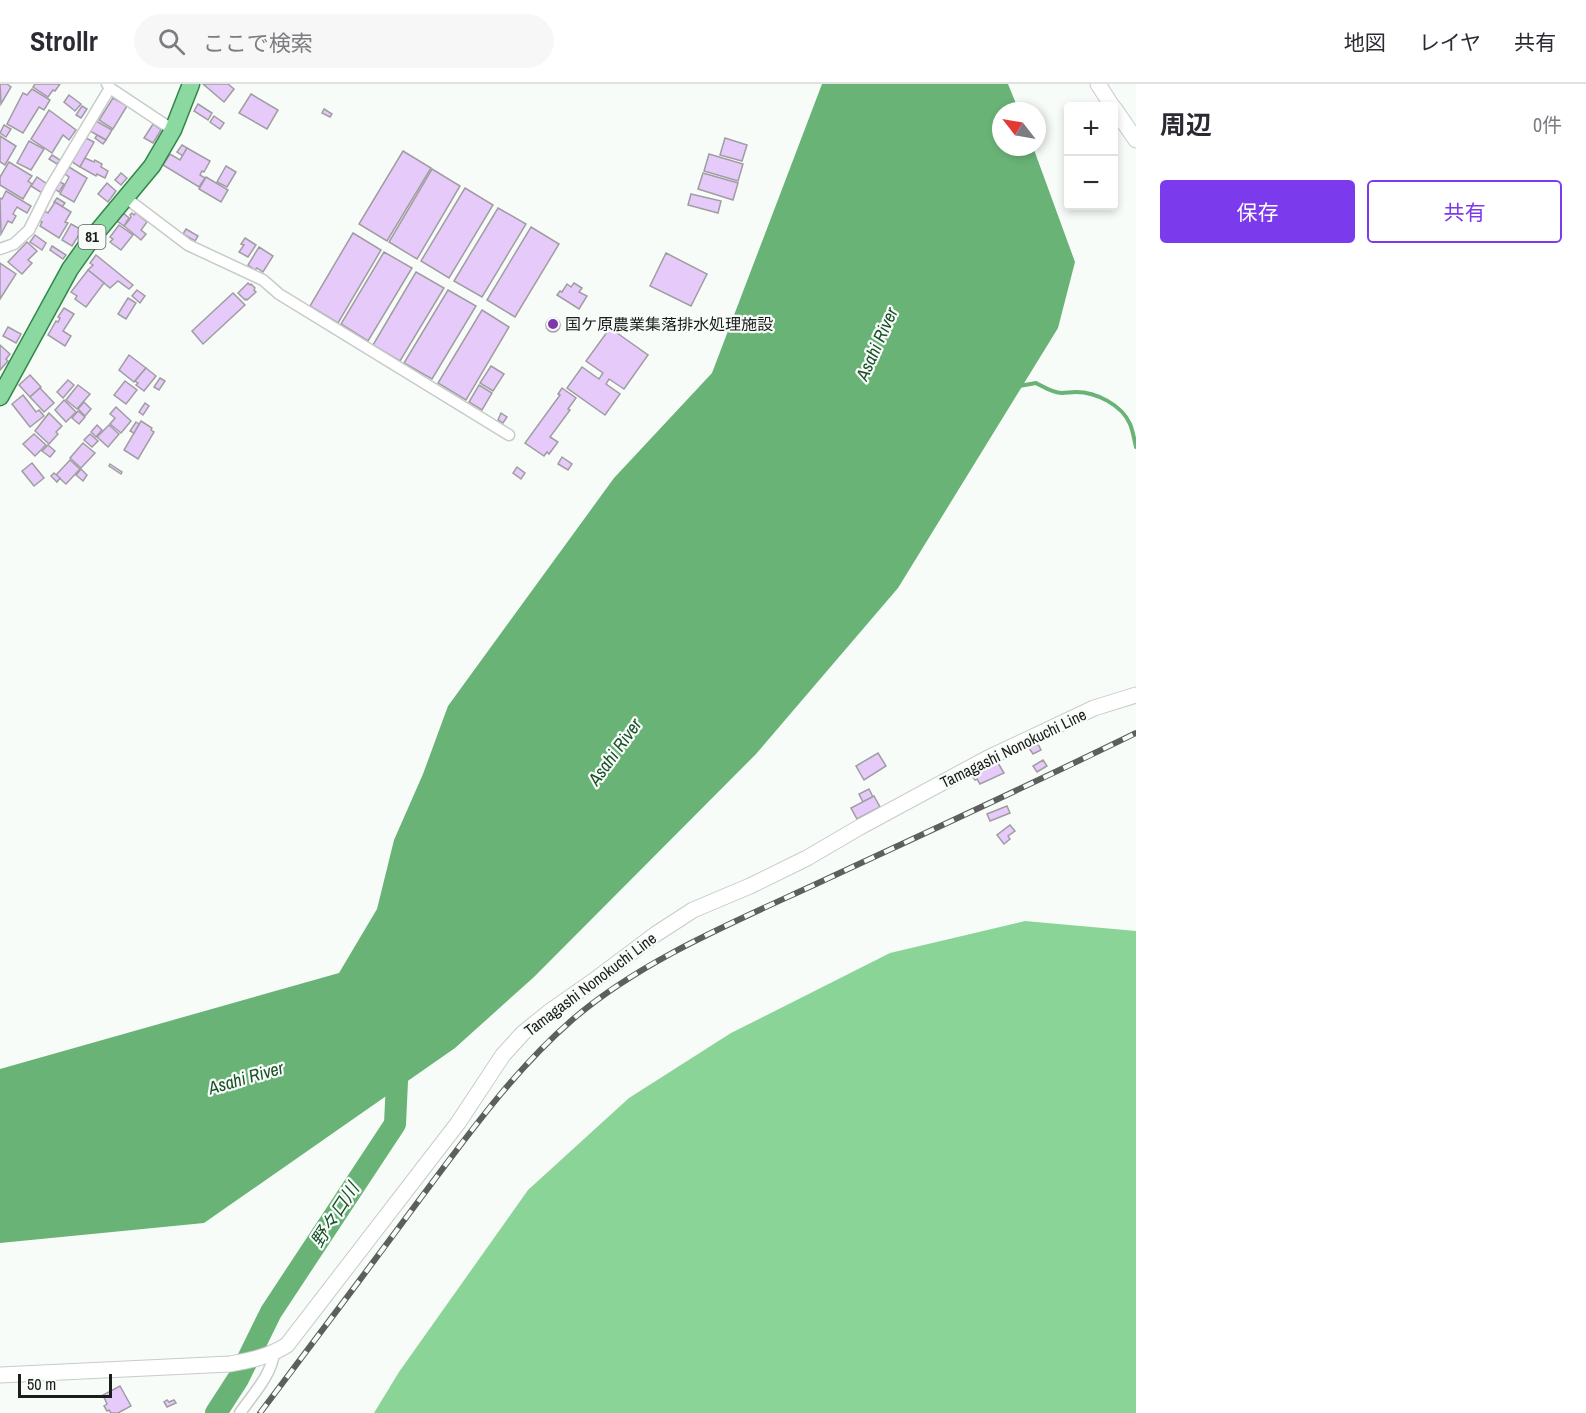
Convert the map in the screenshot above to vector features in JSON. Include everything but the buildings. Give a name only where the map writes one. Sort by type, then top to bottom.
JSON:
[{"type":"main road","name":"81","points":[[0,397],[70,269],[92,238],[152,166],[173,130],[191,84]]},
{"type":"main road","points":[[1098,84],[1110,102]]},
{"type":"main road","points":[[1118,114],[1136,140]]},
{"type":"main road","name":"Tamagashi Nonokuchi Line","points":[[269,1355],[287,1345],[458,1123],[503,1055],[523,1033],[549,1012],[656,934],[693,910],[750,886],[807,858],[988,758],[1094,708],[1136,695]]},
{"type":"main road","points":[[0,1375],[230,1364],[269,1355]]},
{"type":"street","points":[[0,249],[14,244],[29,230],[50,188],[109,86],[173,130]]},
{"type":"street","points":[[126,198],[188,245],[263,280],[279,294],[509,435]]},
{"type":"street","points":[[240,1413],[265,1379],[272,1365],[269,1355]]},
{"type":"shaded area","points":[[1025,921],[1136,931],[1136,1413],[374,1413],[399,1372],[528,1190],[629,1098],[731,1033],[890,953]]},
{"type":"water","name":"Asahi River","points":[[822,84],[1008,84],[1015,102],[992,102],[992,156],[1036,156],[1075,262],[1058,328],[898,588],[756,754],[534,977],[455,1048],[204,1223],[0,1243],[0,1069],[339,973],[377,909],[394,840],[423,774],[448,706],[614,478],[712,373]]},
{"type":"waterway","points":[[1019,386],[1036,383],[1055,392],[1092,394],[1108,401],[1126,417],[1136,447]]},
{"type":"waterway","name":"野々口川","points":[[216,1413],[238,1379],[271,1312],[395,1124],[398,1060]]},
{"type":"railway","points":[[260,1413],[488,1109],[549,1041],[599,999],[657,961],[721,928],[1136,733]]},
{"type":"place","name":"国ケ原農業集落排水処理施設","points":[[553,324]]}]
